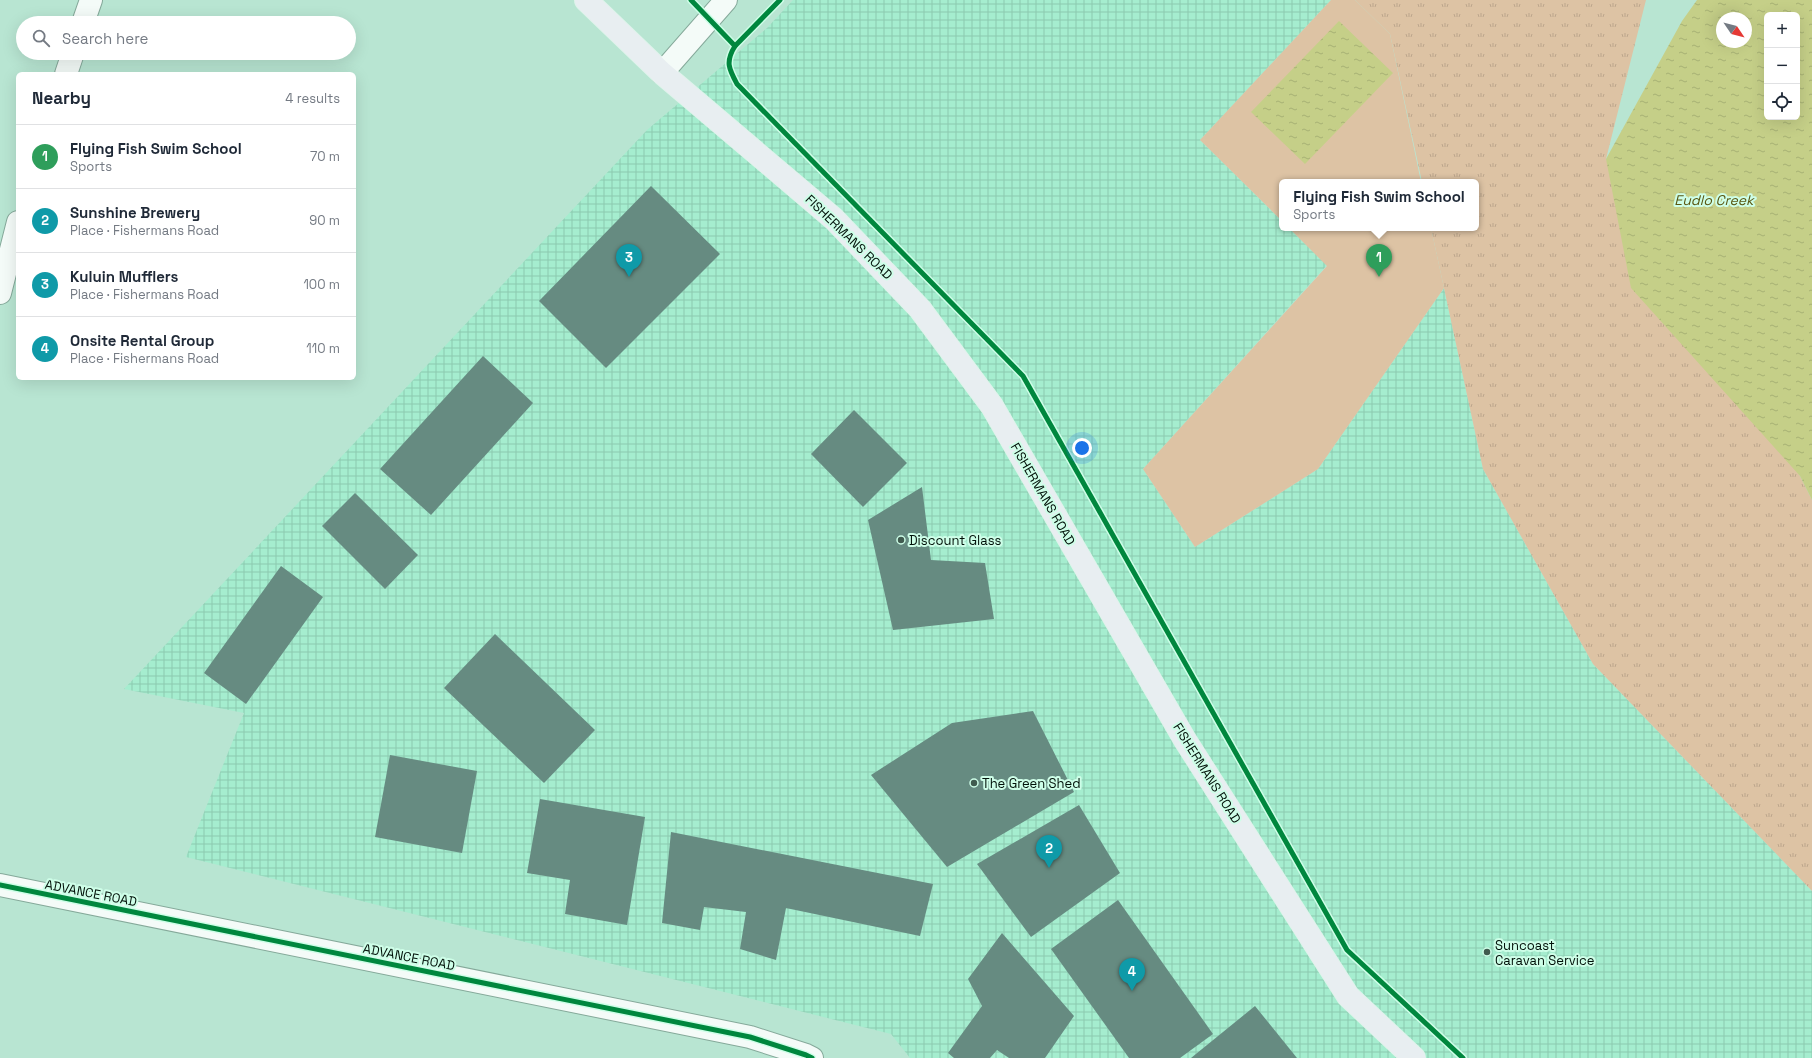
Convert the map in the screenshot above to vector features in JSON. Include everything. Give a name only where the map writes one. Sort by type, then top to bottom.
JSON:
[{"type":"main road","name":"FISHERMANS ROAD","points":[[586,0],[662,73],[834,219],[920,308],[992,406],[1185,740],[1348,996],[1414,1058]]},
{"type":"street","points":[[85,16],[91,0]]},
{"type":"street","points":[[662,73],[726,0]]},
{"type":"street","points":[[67,72],[71,60]]},
{"type":"street","points":[[0,293],[16,230]]},
{"type":"street","name":"ADVANCE ROAD","points":[[0,885],[750,1037],[806,1054],[812,1058]]},
{"type":"shaded area","points":[[793,0],[1331,0],[1200,140],[1279,218],[1279,231],[1292,231],[1327,265],[1143,469],[1195,547],[1318,469],[1444,288],[1483,469],[1593,664],[1812,891],[1812,1058],[910,1058],[891,1034],[186,857],[244,713],[124,689],[647,130],[767,28]]},
{"type":"green space","points":[[1331,0],[1355,0],[1390,34],[1420,179],[1279,179],[1279,218],[1200,140]]},
{"type":"green space","points":[[1355,0],[1646,0],[1606,159],[1800,476],[1812,500],[1812,891],[1593,664],[1483,469],[1432,231],[1479,231],[1479,179],[1421,179],[1390,34]]},
{"type":"green space","points":[[1292,231],[1432,231],[1444,288],[1318,469],[1195,547],[1143,469],[1327,266]]},
{"type":"water","name":"Eudlo Creek","points":[[1697,0],[1812,0],[1812,500],[1800,476],[1631,288],[1606,159],[1682,21]]},
{"type":"water","points":[[1339,21],[1393,73],[1305,164],[1251,112]]},
{"type":"building","points":[[651,186],[720,254],[606,368],[539,301]]},
{"type":"building","points":[[483,356],[533,403],[431,515],[380,469]]},
{"type":"building","points":[[854,410],[907,463],[863,507],[811,454]]},
{"type":"building","name":"Discount Glass","points":[[922,487],[931,560],[985,563],[994,619],[893,630],[868,520]]},
{"type":"building","points":[[355,493],[418,555],[385,589],[322,526]]},
{"type":"building","points":[[281,566],[323,597],[246,704],[204,673]]},
{"type":"building","points":[[495,634],[595,730],[544,783],[444,688]]},
{"type":"building","name":"The Green Shed","points":[[1033,711],[1074,792],[947,867],[871,775],[952,723]]},
{"type":"building","points":[[390,755],[477,771],[462,853],[375,837]]},
{"type":"building","points":[[540,799],[645,817],[627,925],[565,914],[570,880],[527,873]]},
{"type":"building","points":[[1079,805],[1120,873],[1031,937],[977,864]]},
{"type":"building","points":[[671,832],[933,884],[920,936],[786,908],[776,960],[740,949],[746,912],[704,907],[700,930],[662,923]]},
{"type":"building","points":[[1118,900],[1213,1034],[1180,1058],[1129,1058],[1051,949]]},
{"type":"building","points":[[1002,933],[1074,1016],[1045,1058],[1009,1058],[997,1050],[990,1058],[954,1058],[948,1053],[982,1006],[968,979]]},
{"type":"building","points":[[1255,1006],[1297,1058],[1191,1058]]},
{"type":"cycle path","points":[[691,0],[735,46],[730,57],[729,65],[737,84],[1023,376],[1347,950],[1463,1058]]},
{"type":"cycle path","points":[[735,46],[780,0]]},
{"type":"cycle path","points":[[0,885],[750,1037],[812,1058]]},
{"type":"place","name":"Kuluin Mufflers","points":[[629,277]]},
{"type":"place","name":"Flying Fish Swim School","points":[[1379,277]]},
{"type":"place","name":"Discount Glass","points":[[901,540]]},
{"type":"place","name":"The Green Shed","points":[[974,783]]},
{"type":"place","name":"Sunshine Brewery","points":[[1049,868]]},
{"type":"place","name":"Suncoast Caravan Service","points":[[1487,952]]},
{"type":"place","name":"Onsite Rental Group","points":[[1132,991]]}]
